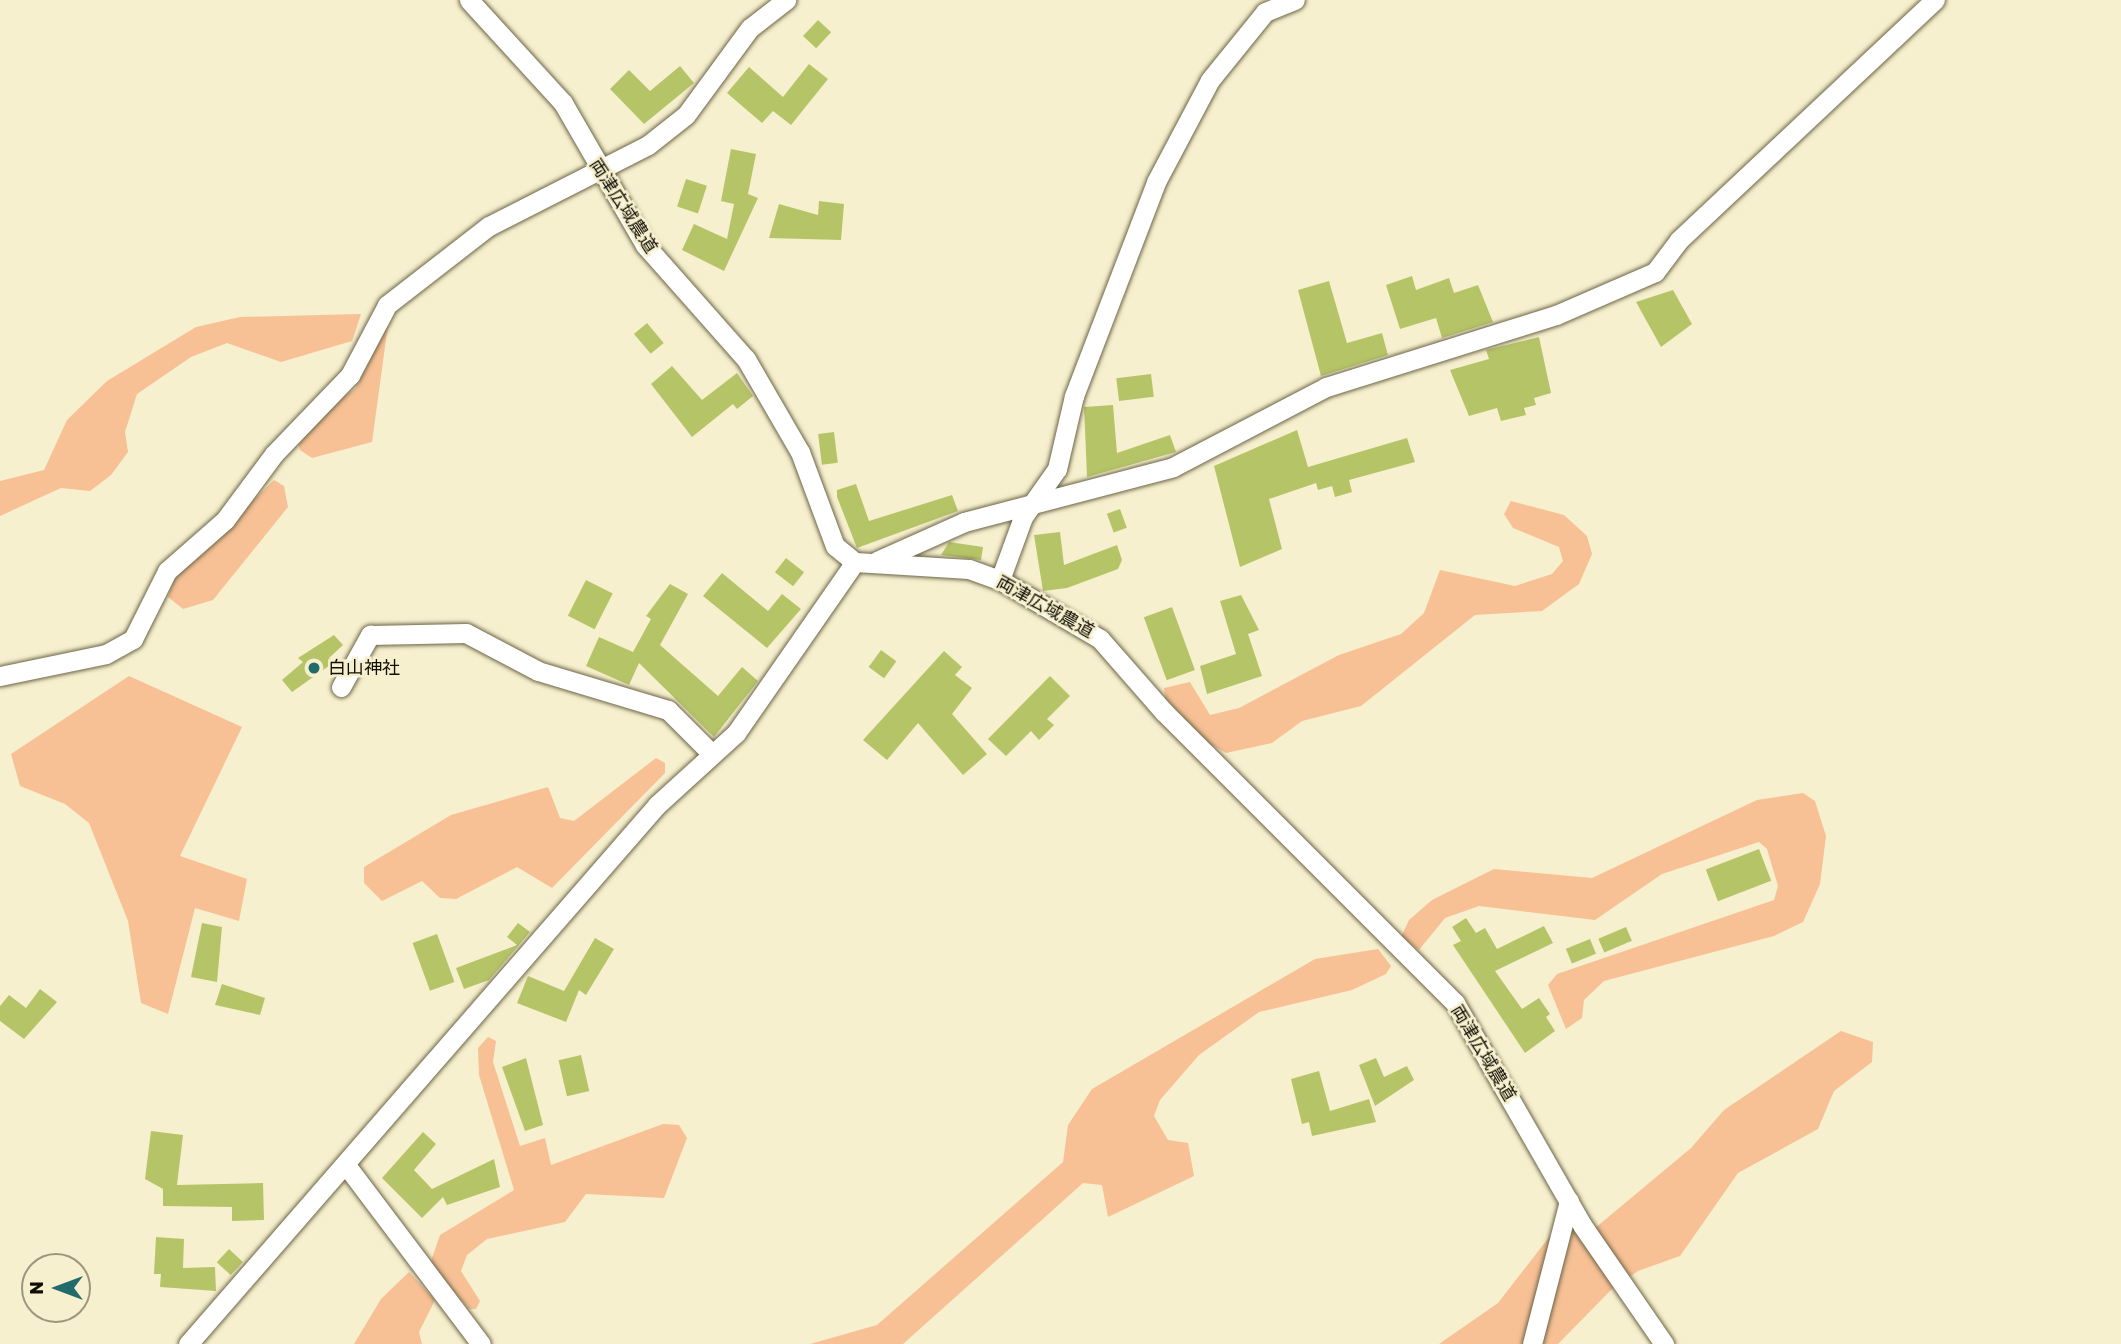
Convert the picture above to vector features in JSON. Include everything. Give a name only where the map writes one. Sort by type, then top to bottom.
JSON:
[{"type":"street","name":"両津広域農道","points":[[469,0],[563,103],[599,174],[645,245],[746,359],[800,452],[835,546],[855,562],[876,561],[969,569],[1000,580],[1100,639],[1164,712],[1455,1003],[1569,1201],[1664,1344]]},
{"type":"street","points":[[0,676],[106,654],[133,639],[167,571],[225,520],[274,454],[350,375],[387,305],[489,226],[599,174],[685,114],[750,28],[786,0]]},
{"type":"street","points":[[1000,580],[1023,517],[1038,500],[1057,469],[1074,396],[1156,182],[1210,80],[1265,12],[1294,0]]},
{"type":"street","points":[[876,561],[940,530],[1038,500],[1083,494],[1173,467],[1326,387],[1556,315],[1655,272],[1679,240],[1935,0]]},
{"type":"street","points":[[188,1344],[657,805],[712,754],[773,689],[855,562]]},
{"type":"street","points":[[341,687],[370,635],[466,633],[538,671],[668,710],[712,754]]},
{"type":"street","points":[[346,1165],[481,1344]]},
{"type":"street","points":[[1532,1344],[1569,1201]]},
{"type":"shaded area","points":[[361,314],[352,341],[281,362],[227,343],[191,357],[137,394],[125,432],[128,452],[111,475],[90,491],[61,488],[0,516],[0,481],[44,470],[67,420],[107,381],[196,327],[240,317]]},
{"type":"shaded area","points":[[388,325],[372,442],[312,458],[300,450],[298,441],[315,416],[355,389]]},
{"type":"shaded area","points":[[274,480],[284,486],[288,507],[213,600],[183,609],[168,597],[174,579]]},
{"type":"shaded area","points":[[1511,501],[1564,515],[1587,536],[1592,554],[1579,584],[1542,611],[1475,615],[1361,706],[1302,721],[1272,743],[1226,753],[1206,742],[1165,698],[1164,688],[1190,682],[1210,715],[1239,708],[1339,655],[1401,634],[1424,613],[1440,570],[1515,586],[1552,574],[1563,561],[1559,547],[1513,528],[1504,514]]},
{"type":"shaded area","points":[[129,676],[242,727],[180,856],[247,879],[239,921],[195,908],[168,1014],[141,1003],[128,921],[89,823],[65,804],[20,786],[11,754]]},
{"type":"shaded area","points":[[656,758],[665,763],[665,773],[552,888],[517,867],[456,899],[440,898],[422,881],[382,901],[364,883],[364,867],[451,815],[548,787],[560,818],[574,821]]},
{"type":"shaded area","points":[[1803,793],[1815,801],[1826,836],[1820,884],[1803,922],[1774,936],[1604,981],[1584,1000],[1582,1018],[1566,1029],[1548,985],[1557,974],[1774,900],[1778,886],[1767,849],[1759,842],[1662,874],[1595,920],[1479,906],[1445,918],[1419,950],[1401,937],[1409,920],[1432,900],[1494,869],[1592,878],[1757,800]]},
{"type":"shaded area","points":[[1378,949],[1391,966],[1386,974],[1352,990],[1259,1012],[1199,1055],[1160,1100],[1154,1116],[1168,1140],[1188,1143],[1194,1176],[1108,1217],[1102,1185],[1083,1183],[903,1344],[810,1344],[877,1325],[1063,1162],[1068,1125],[1092,1089],[1315,959]]},
{"type":"shaded area","points":[[1841,1031],[1873,1042],[1872,1062],[1834,1091],[1818,1129],[1738,1173],[1680,1256],[1638,1271],[1612,1289],[1558,1344],[1439,1344],[1498,1303],[1550,1236],[1573,1225],[1582,1239],[1691,1148],[1724,1110]]},
{"type":"shaded area","points":[[488,1037],[496,1041],[493,1062],[520,1146],[545,1138],[551,1165],[663,1124],[679,1125],[687,1138],[664,1198],[586,1194],[565,1222],[487,1239],[467,1255],[461,1271],[480,1301],[476,1309],[469,1309],[430,1264],[440,1235],[514,1190],[479,1075],[478,1048]]},
{"type":"shaded area","points":[[409,1272],[435,1300],[419,1332],[422,1344],[354,1344],[381,1299]]},
{"type":"building","points":[[818,20],[831,32],[816,48],[803,36]]},
{"type":"building","points":[[809,64],[828,79],[791,125],[773,111],[762,123],[727,93],[749,67],[783,97]]},
{"type":"building","points":[[680,66],[694,83],[644,124],[610,89],[629,70],[650,91]]},
{"type":"building","points":[[731,149],[756,154],[748,194],[758,198],[724,271],[682,250],[694,224],[727,239],[734,204],[721,201]]},
{"type":"building","points":[[686,179],[707,186],[698,213],[677,207]]},
{"type":"building","points":[[819,201],[844,204],[841,240],[769,238],[779,204],[818,215]]},
{"type":"building","points":[[1412,276],[1416,290],[1449,278],[1454,293],[1478,285],[1493,322],[1442,338],[1436,318],[1400,329],[1386,285]]},
{"type":"building","points":[[1329,281],[1347,343],[1382,333],[1388,355],[1321,376],[1298,290]]},
{"type":"building","points":[[1673,290],[1692,324],[1661,347],[1636,302]]},
{"type":"building","points":[[647,323],[664,343],[651,354],[634,334]]},
{"type":"building","points":[[1539,337],[1551,393],[1534,398],[1536,405],[1524,408],[1526,415],[1501,421],[1497,408],[1469,416],[1450,370],[1489,359],[1486,350]]},
{"type":"building","points":[[672,366],[702,400],[737,373],[753,396],[737,409],[733,404],[692,437],[651,384]]},
{"type":"building","points":[[1151,374],[1154,397],[1119,401],[1116,378]]},
{"type":"building","points":[[1113,405],[1117,453],[1170,435],[1176,452],[1087,477],[1084,407]]},
{"type":"building","points":[[1297,430],[1308,467],[1407,438],[1415,462],[1349,480],[1352,492],[1335,497],[1332,486],[1318,490],[1316,483],[1269,499],[1282,549],[1240,567],[1214,466]]},
{"type":"building","points":[[834,432],[838,463],[822,465],[818,434]]},
{"type":"building","points":[[856,484],[869,521],[952,495],[958,511],[857,548],[837,497],[837,490]]},
{"type":"building","points":[[1120,509],[1127,528],[1114,533],[1107,514]]},
{"type":"building","points":[[1060,532],[1064,565],[1117,545],[1122,560],[1118,569],[1067,588],[1043,591],[1034,535]]},
{"type":"building","points":[[949,542],[983,547],[981,560],[941,555]]},
{"type":"building","points":[[786,558],[804,572],[793,586],[775,572]]},
{"type":"building","points":[[722,573],[768,611],[782,594],[801,609],[767,648],[703,596]]},
{"type":"building","points":[[586,580],[613,594],[595,629],[568,616]]},
{"type":"building","points":[[670,584],[688,594],[660,645],[718,696],[742,667],[758,681],[714,737],[639,663],[629,685],[586,666],[599,637],[633,652],[651,619],[646,616]]},
{"type":"building","points":[[1241,595],[1259,630],[1248,634],[1262,676],[1207,694],[1200,666],[1236,654],[1220,601]]},
{"type":"building","points":[[1172,607],[1195,670],[1167,680],[1144,617]]},
{"type":"building","name":"白山神社","points":[[334,635],[343,645],[329,658],[333,663],[292,692],[282,680],[303,662],[298,658]]},
{"type":"building","points":[[881,650],[896,661],[884,678],[869,667]]},
{"type":"building","points":[[944,651],[962,667],[955,675],[972,688],[952,714],[987,754],[963,775],[918,723],[887,760],[863,740]]},
{"type":"building","points":[[1050,676],[1070,696],[1047,719],[1054,725],[1039,740],[1031,731],[1006,756],[988,739]]},
{"type":"building","points":[[1759,849],[1771,881],[1718,901],[1706,869]]},
{"type":"building","points":[[1466,918],[1476,933],[1485,928],[1497,949],[1544,926],[1553,943],[1495,971],[1522,1009],[1539,998],[1550,1014],[1546,1017],[1555,1031],[1525,1053],[1453,945],[1461,941],[1452,927]]},
{"type":"building","points":[[202,923],[222,927],[217,982],[191,977]]},
{"type":"building","points":[[518,923],[530,932],[489,980],[464,989],[456,968],[517,945],[507,937]]},
{"type":"building","points":[[1626,927],[1632,941],[1604,953],[1598,939]]},
{"type":"building","points":[[437,934],[454,982],[430,991],[413,943]]},
{"type":"building","points":[[595,938],[614,949],[586,995],[579,990],[566,1022],[517,1003],[528,976],[564,991]]},
{"type":"building","points":[[1590,939],[1596,954],[1572,964],[1566,949]]},
{"type":"building","points":[[222,984],[265,998],[260,1015],[215,1005]]},
{"type":"building","points":[[40,989],[57,1002],[24,1039],[0,1021],[0,1006],[9,995],[26,1008]]},
{"type":"building","points":[[581,1055],[589,1091],[567,1096],[559,1060]]},
{"type":"building","points":[[526,1058],[543,1125],[525,1131],[502,1067]]},
{"type":"building","points":[[1376,1058],[1384,1077],[1407,1066],[1414,1080],[1375,1106],[1359,1065]]},
{"type":"building","points":[[1319,1071],[1330,1111],[1369,1099],[1376,1122],[1312,1136],[1309,1122],[1302,1124],[1291,1079]]},
{"type":"building","points":[[151,1131],[183,1135],[177,1185],[263,1183],[264,1220],[232,1221],[232,1207],[163,1206],[163,1189],[145,1179]]},
{"type":"building","points":[[423,1132],[436,1144],[414,1170],[432,1189],[494,1159],[500,1187],[447,1205],[443,1197],[422,1218],[382,1178]]},
{"type":"building","points":[[156,1237],[184,1239],[183,1268],[215,1267],[216,1291],[160,1287],[161,1274],[154,1274]]},
{"type":"building","points":[[229,1249],[243,1262],[231,1275],[217,1262]]},
{"type":"place","name":"白山神社","points":[[314,668]]}]
